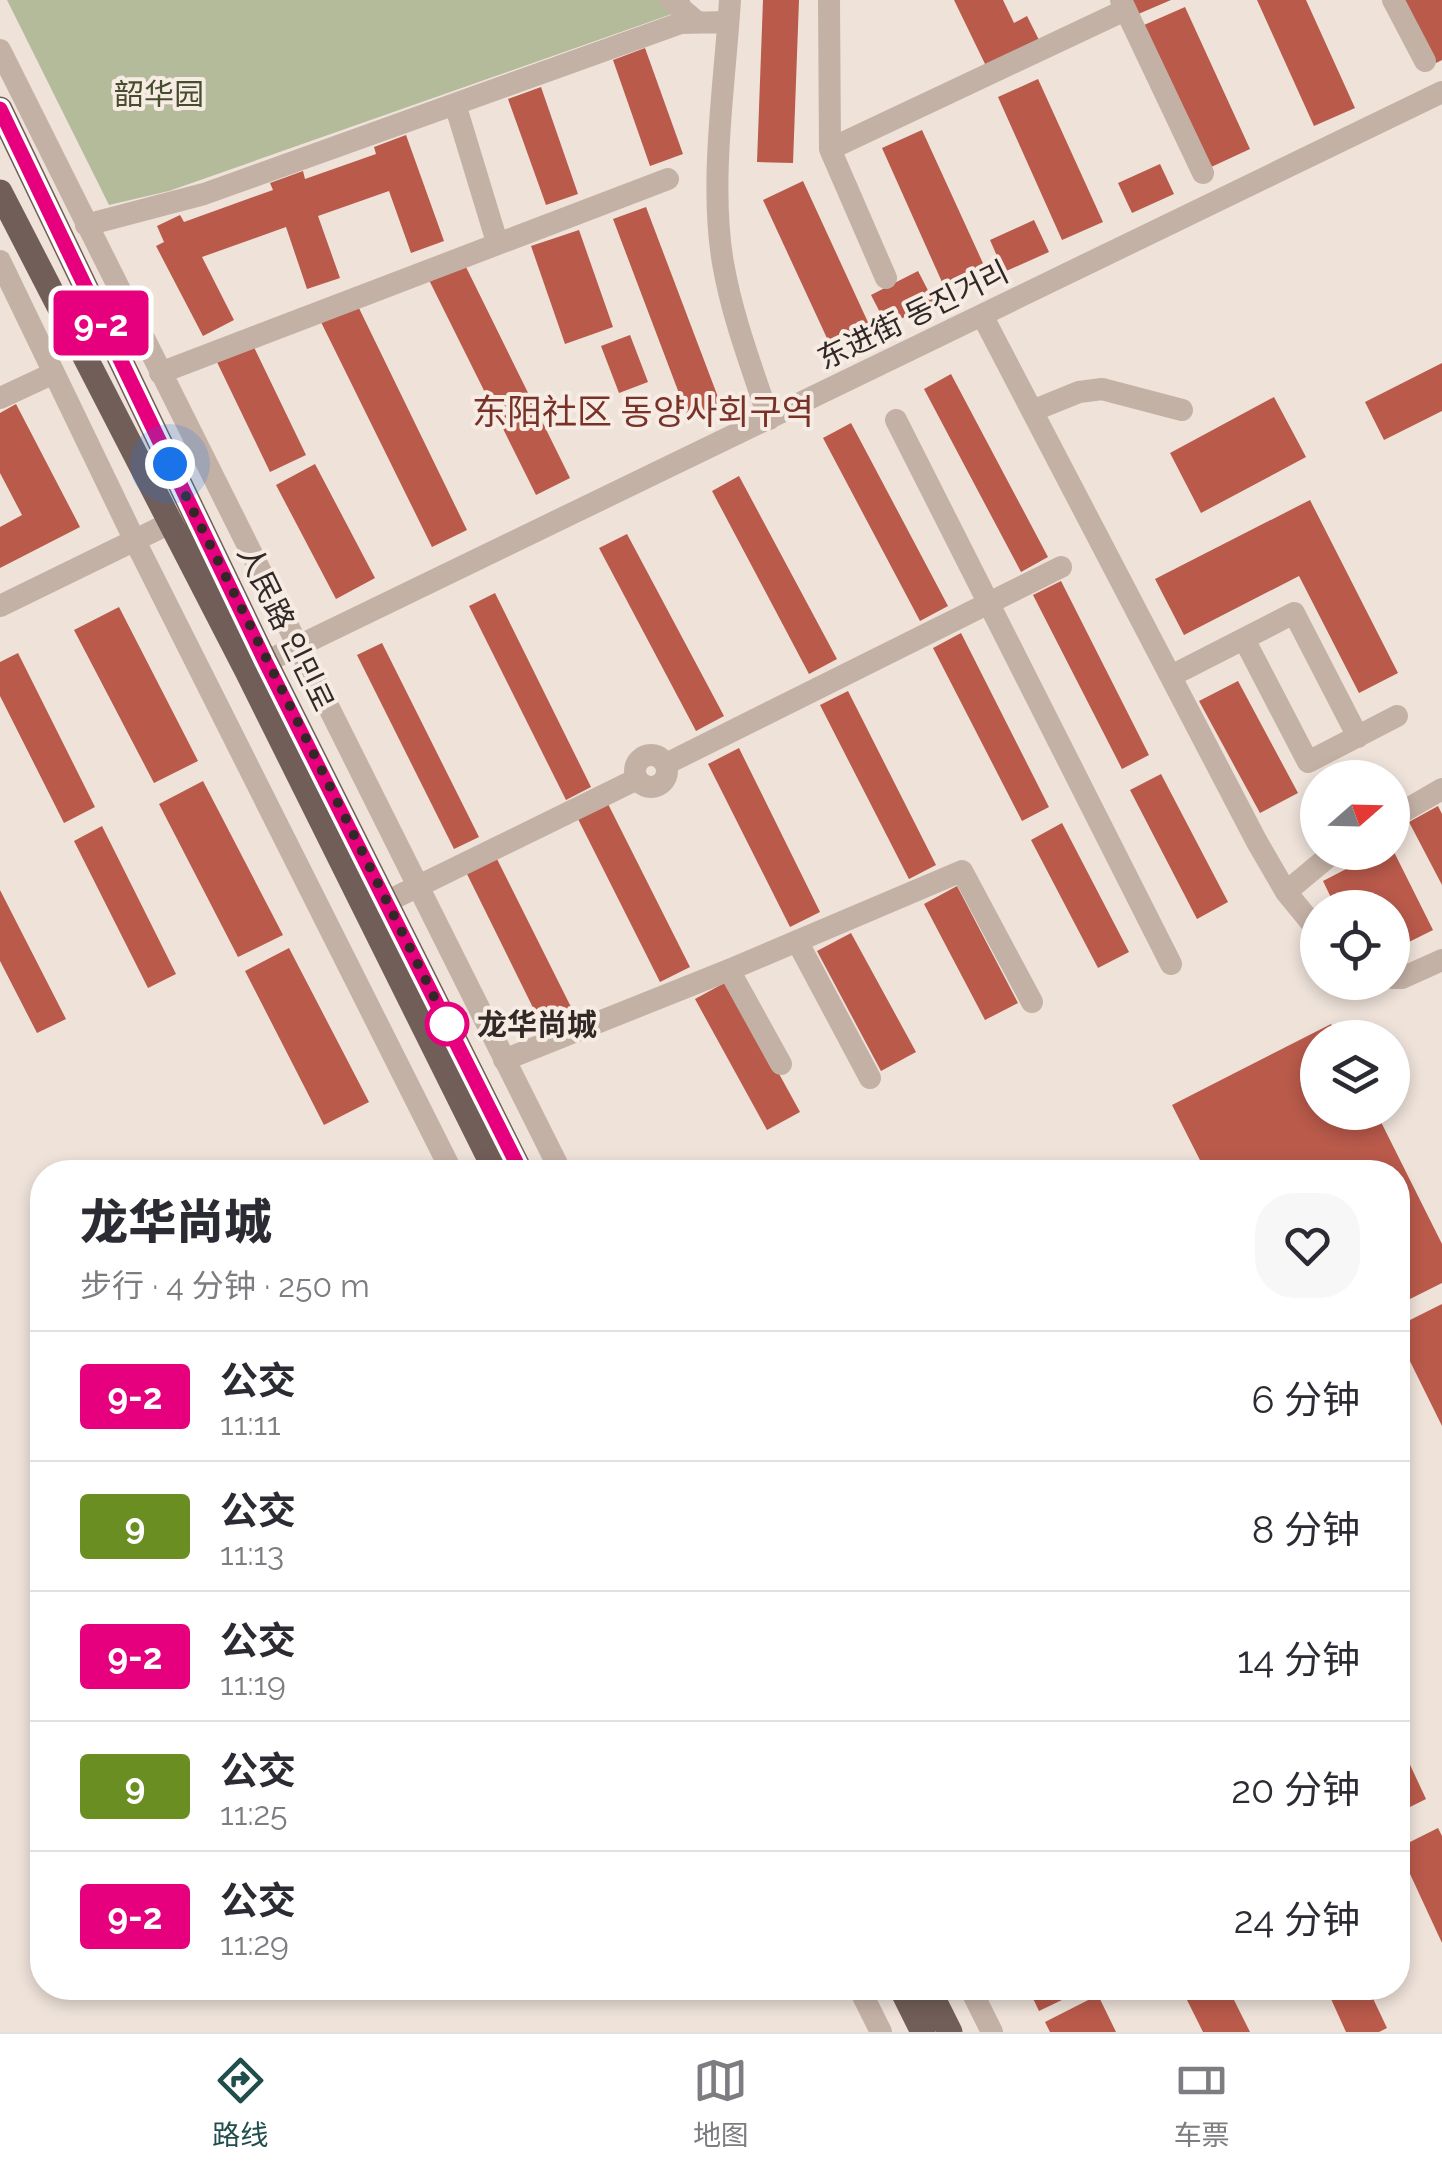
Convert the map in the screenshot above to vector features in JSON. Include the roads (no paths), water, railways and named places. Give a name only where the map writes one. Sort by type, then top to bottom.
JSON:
[{"type":"main road","name":"人民路 인민로","points":[[0,109],[256,666],[490,1160]]},
{"type":"main road","name":"人民路 인민로","points":[[0,192],[170,523],[256,666],[386,902],[515,1160]]},
{"type":"main road","points":[[106,333],[133,318]]},
{"type":"main road","points":[[907,2000],[923,2032]]},
{"type":"main road","points":[[934,2000],[950,2032]]},
{"type":"street","points":[[670,0],[697,22]]},
{"type":"street","points":[[829,0],[830,149],[886,278]]},
{"type":"street","points":[[1393,0],[1425,61]]},
{"type":"street","points":[[830,149],[1123,5],[1203,173]]},
{"type":"street","points":[[86,226],[189,199],[681,22],[697,22],[729,11],[719,181],[722,260],[769,419]]},
{"type":"street","points":[[0,50],[555,1160]]},
{"type":"street","name":"东进街 동진거리","points":[[256,666],[1442,92]]},
{"type":"street","points":[[454,104],[497,242]]},
{"type":"street","points":[[160,373],[668,179]]},
{"type":"street","points":[[0,262],[446,1160]]},
{"type":"street","points":[[982,314],[1258,842],[1300,909]]},
{"type":"street","points":[[0,398],[54,373]]},
{"type":"street","points":[[1032,412],[1078,392],[1102,389],[1182,410]]},
{"type":"street","points":[[896,420],[1171,964]]},
{"type":"street","points":[[0,606],[170,523]]},
{"type":"street","points":[[386,902],[637,780],[646,786],[656,786],[665,780],[666,764],[1060,568]]},
{"type":"street","points":[[1171,676],[1294,613],[1358,737]]},
{"type":"street","points":[[1244,639],[1308,762],[1398,716]]},
{"type":"street","points":[[1410,808],[1442,789]]},
{"type":"street","points":[[1286,892],[1312,870]]},
{"type":"street","points":[[504,1060],[962,871],[1032,1002]]},
{"type":"street","points":[[798,941],[870,1078]]},
{"type":"street","points":[[1410,974],[1442,960]]},
{"type":"street","points":[[729,970],[781,1064]]},
{"type":"street","points":[[865,2000],[882,2032]]},
{"type":"street","points":[[976,2000],[992,2032]]},
{"type":"place","name":"龙华尚城","points":[[447,1024]]},
{"type":"district","name":"东阳社区 동양사회구역","points":[[643,411]]},
{"type":"park label","name":"韶华园","points":[[159,94]]}]
